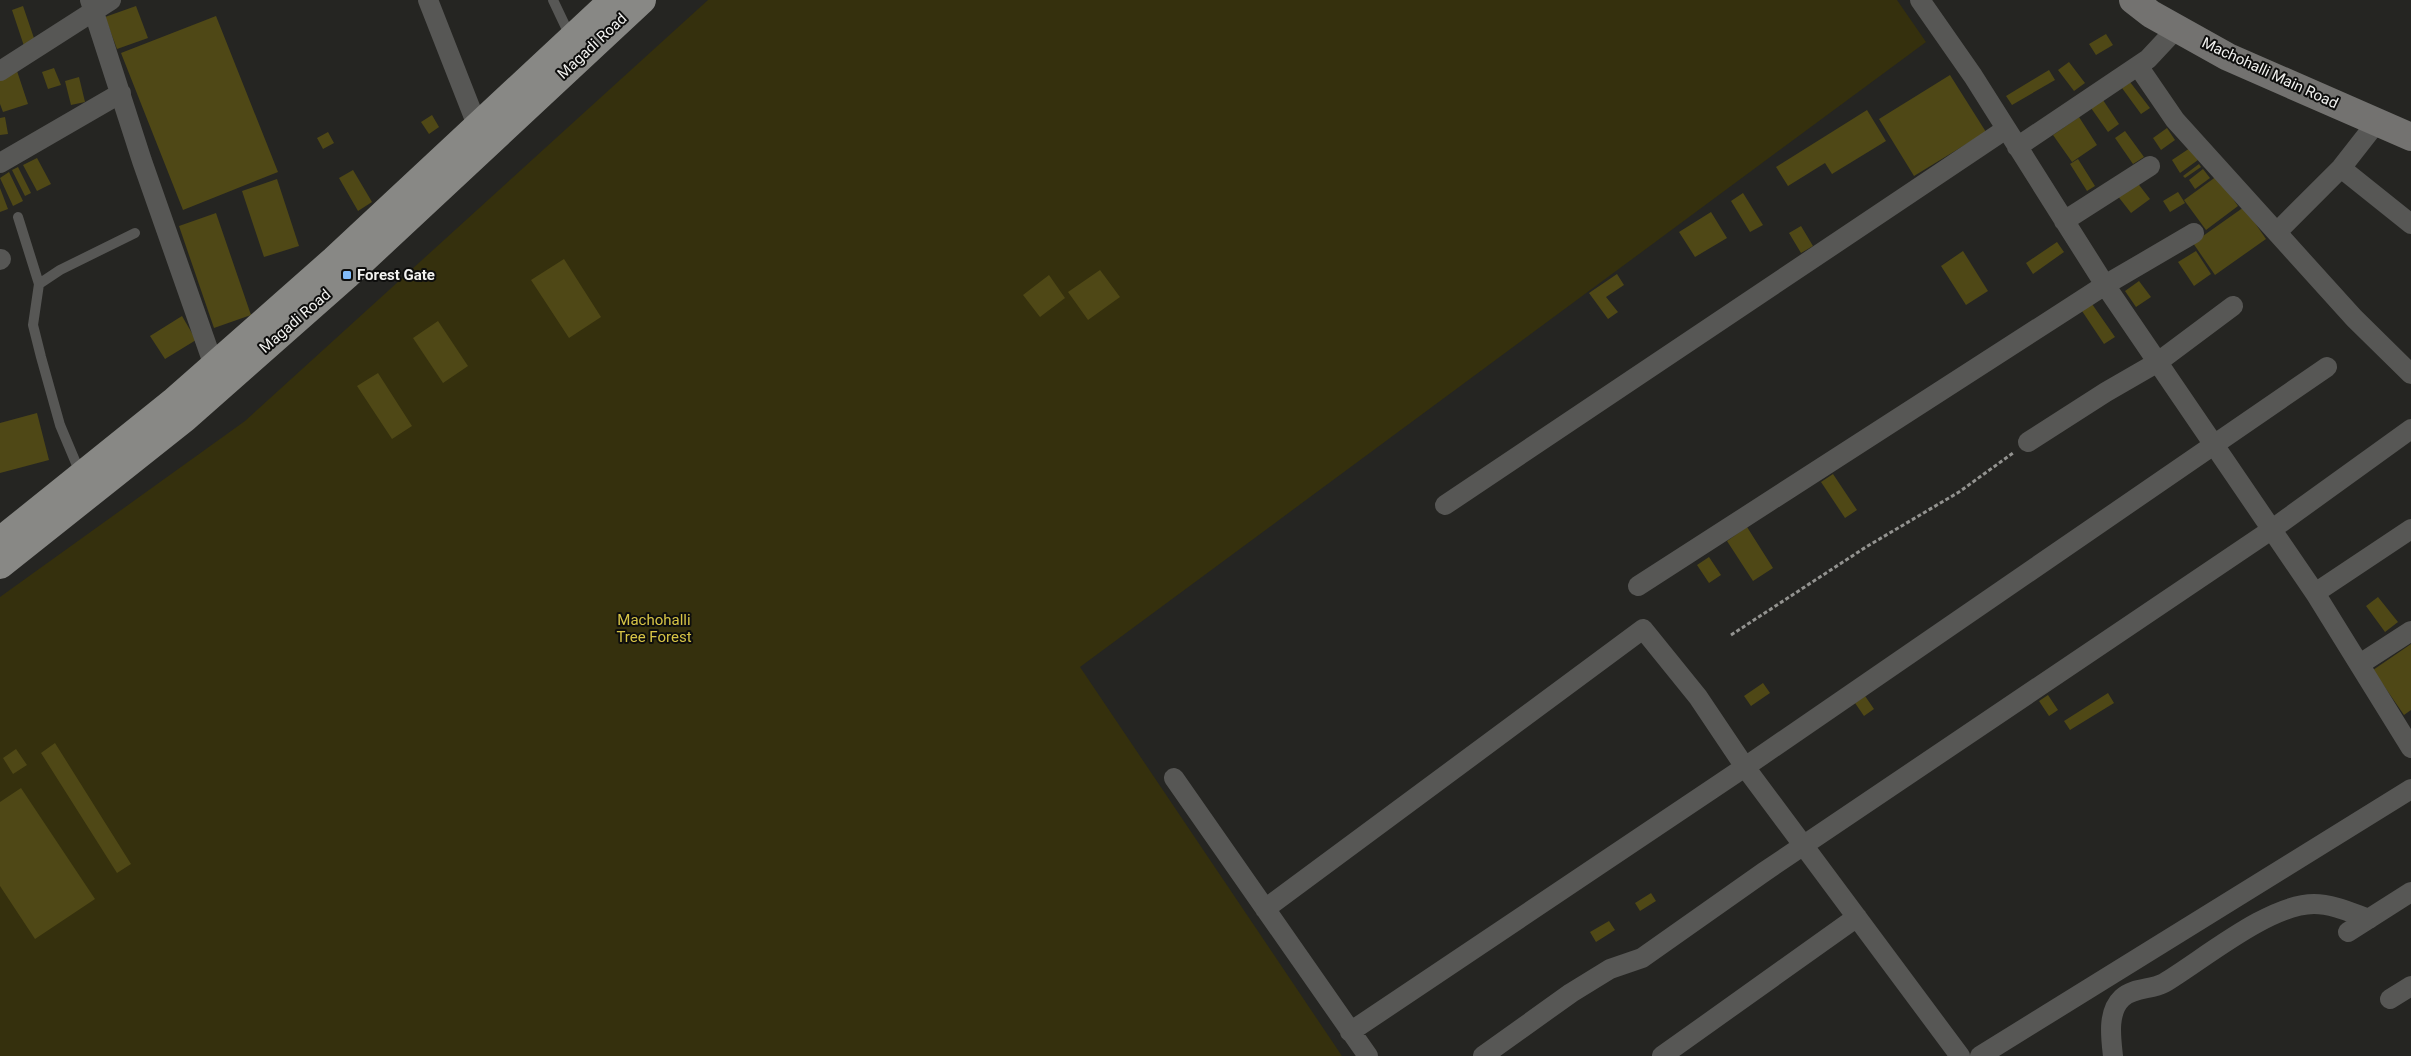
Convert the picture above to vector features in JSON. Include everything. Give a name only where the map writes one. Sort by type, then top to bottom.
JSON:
[{"type":"main road","name":"Magadi Road","points":[[0,541],[173,402],[214,366],[334,260],[613,0]]},
{"type":"main road","name":"Magadi Road","points":[[0,565],[186,418],[305,313],[642,0]]},
{"type":"street","points":[[0,71],[91,5],[111,0]]},
{"type":"street","points":[[428,0],[477,125]]},
{"type":"street","points":[[1920,0],[1973,76],[2105,285],[2215,443],[2314,593],[2411,747]]},
{"type":"street","name":"Machohalli Main Road","points":[[2133,0],[2151,14],[2228,56],[2411,137]]},
{"type":"street","points":[[91,5],[122,93],[142,161],[214,366]]},
{"type":"street","points":[[2017,147],[2148,59],[2177,28]]},
{"type":"street","points":[[2138,66],[2175,120],[2354,318],[2411,374]]},
{"type":"street","points":[[0,163],[122,93]]},
{"type":"street","points":[[2277,232],[2341,168],[2377,122]]},
{"type":"street","points":[[1445,505],[2006,129]]},
{"type":"street","points":[[2064,221],[2150,166]]},
{"type":"street","points":[[2341,168],[2411,224]]},
{"type":"street","points":[[1638,586],[2105,285],[2194,233]]},
{"type":"street","points":[[2028,442],[2106,392],[2158,362],[2233,306]]},
{"type":"street","points":[[1350,1032],[1745,767],[2327,367]]},
{"type":"street","points":[[1483,1056],[1610,969],[1642,958],[1803,845],[2271,530],[2411,429]]},
{"type":"street","points":[[2314,593],[2411,529]]},
{"type":"street","points":[[1265,909],[1643,629],[1698,697],[1745,767],[1960,1056]]},
{"type":"street","points":[[2360,664],[2411,631]]},
{"type":"street","points":[[1174,778],[1368,1056]]},
{"type":"street","points":[[1980,1056],[2411,789]]},
{"type":"street","points":[[2348,932],[2411,892]]},
{"type":"street","points":[[2113,1056],[2110,1034],[2113,1013],[2122,998],[2135,990],[2162,984],[2253,926],[2294,906],[2305,904],[2336,907],[2369,919]]},
{"type":"street","points":[[1662,1056],[1857,917]]},
{"type":"street","points":[[2390,999],[2411,986]]},
{"type":"lane","points":[[553,0],[571,39]]},
{"type":"lane","points":[[18,217],[39,284],[33,325],[60,425],[82,475]]},
{"type":"lane","points":[[39,284],[60,270],[135,233]]},
{"type":"path","points":[[1731,635],[1866,547],[1959,492],[2028,442]]},
{"type":"green space","name":"Machohalli Tree Forest","points":[[708,0],[1897,0],[1926,42],[1080,667],[1342,1056],[0,1056],[0,597],[245,421]]},
{"type":"building","points":[[23,6],[36,44],[25,49],[12,10]]},
{"type":"building","points":[[136,6],[148,38],[117,49],[105,17]]},
{"type":"building","points":[[216,16],[278,172],[183,210],[121,53]]},
{"type":"building","points":[[2106,34],[2113,45],[2096,55],[2089,44]]},
{"type":"building","points":[[2069,62],[2085,83],[2074,91],[2058,70]]},
{"type":"building","points":[[16,68],[28,104],[3,112],[0,104],[0,74]]},
{"type":"building","points":[[54,68],[61,85],[48,89],[42,72]]},
{"type":"building","points":[[2049,70],[2055,80],[2012,105],[2006,96]]},
{"type":"building","points":[[1950,75],[1986,132],[1914,176],[1879,119]]},
{"type":"building","points":[[79,77],[85,102],[71,105],[65,81]]},
{"type":"building","points":[[2130,82],[2150,108],[2141,114],[2122,88]]},
{"type":"building","points":[[2103,100],[2119,124],[2108,132],[2091,108]]},
{"type":"building","points":[[1867,110],[1886,141],[1832,174],[1825,163],[1788,186],[1776,167]]},
{"type":"building","points":[[432,115],[439,127],[429,134],[421,122]]},
{"type":"building","points":[[5,117],[8,134],[0,135],[0,118]]},
{"type":"building","points":[[2079,117],[2097,145],[2072,162],[2053,135]]},
{"type":"building","points":[[2167,128],[2175,140],[2161,150],[2153,138]]},
{"type":"building","points":[[2125,131],[2144,157],[2133,164],[2115,138]]},
{"type":"building","points":[[328,132],[334,143],[323,149],[317,138]]},
{"type":"building","points":[[2190,148],[2198,160],[2180,173],[2172,160]]},
{"type":"building","points":[[37,158],[51,184],[37,191],[23,165]]},
{"type":"building","points":[[2078,159],[2095,186],[2087,191],[2070,164]]},
{"type":"building","points":[[2199,164],[2201,167],[2185,178],[2183,176]]},
{"type":"building","points":[[18,167],[31,193],[25,196],[12,170]]},
{"type":"building","points":[[2203,169],[2210,178],[2195,189],[2189,180]]},
{"type":"building","points":[[353,170],[372,202],[358,211],[339,178]]},
{"type":"building","points":[[9,172],[23,201],[13,206],[0,178]]},
{"type":"building","points":[[2217,176],[2238,206],[2206,230],[2184,200]]},
{"type":"building","points":[[277,179],[299,246],[264,257],[242,191]]},
{"type":"building","points":[[2136,181],[2150,199],[2131,213],[2117,195]]},
{"type":"building","points":[[0,188],[8,209],[0,212]]},
{"type":"building","points":[[2178,192],[2185,203],[2170,212],[2163,201]]},
{"type":"building","points":[[1743,193],[1763,225],[1750,232],[1731,201]]},
{"type":"building","points":[[2244,207],[2266,239],[2215,275],[2193,243]]},
{"type":"building","points":[[1711,212],[1727,238],[1695,257],[1679,232]]},
{"type":"building","points":[[216,213],[251,315],[214,328],[179,226]]},
{"type":"building","points":[[1801,226],[1813,246],[1801,253],[1789,233]]},
{"type":"building","points":[[2057,242],[2064,252],[2033,274],[2026,263]]},
{"type":"building","points":[[1963,251],[1988,291],[1966,305],[1941,266]]},
{"type":"building","points":[[2196,251],[2211,274],[2194,286],[2178,262]]},
{"type":"building","points":[[564,259],[601,317],[569,338],[531,280]]},
{"type":"building","points":[[1100,270],[1120,297],[1088,320],[1068,292]]},
{"type":"building","points":[[1617,274],[1624,285],[1606,297],[1618,312],[1608,319],[1589,293]]},
{"type":"building","points":[[1049,275],[1065,298],[1040,317],[1023,295]]},
{"type":"building","points":[[2139,281],[2151,297],[2136,307],[2125,291]]},
{"type":"building","points":[[2092,304],[2115,337],[2104,344],[2082,311]]},
{"type":"building","points":[[182,316],[196,340],[165,359],[150,336]]},
{"type":"building","points":[[438,321],[468,366],[443,383],[413,338]]},
{"type":"building","points":[[378,373],[412,426],[392,439],[357,386]]},
{"type":"building","points":[[37,413],[49,460],[0,473],[0,423]]},
{"type":"building","points":[[1833,474],[1857,510],[1845,518],[1821,482]]},
{"type":"building","points":[[1747,527],[1773,568],[1753,581],[1727,541]]},
{"type":"building","points":[[1709,557],[1721,575],[1709,583],[1697,565]]},
{"type":"building","points":[[2378,597],[2398,622],[2385,632],[2366,606]]},
{"type":"building","points":[[2411,644],[2411,710],[2404,715],[2373,670]]},
{"type":"building","points":[[1763,683],[1770,693],[1751,706],[1744,696]]},
{"type":"building","points":[[2108,693],[2114,703],[2070,730],[2064,721]]},
{"type":"building","points":[[2048,695],[2058,710],[2049,716],[2039,701]]},
{"type":"building","points":[[1865,696],[1874,709],[1864,716],[1855,703]]},
{"type":"building","points":[[55,743],[131,864],[117,873],[41,753]]},
{"type":"building","points":[[16,749],[27,765],[13,774],[3,758]]},
{"type":"building","points":[[21,788],[95,899],[35,939],[0,886],[0,802]]},
{"type":"building","points":[[1651,893],[1656,901],[1640,911],[1635,903]]},
{"type":"building","points":[[1609,921],[1615,930],[1596,942],[1590,932]]},
{"type":"place","name":"Forest Gate","points":[[347,275]]}]
